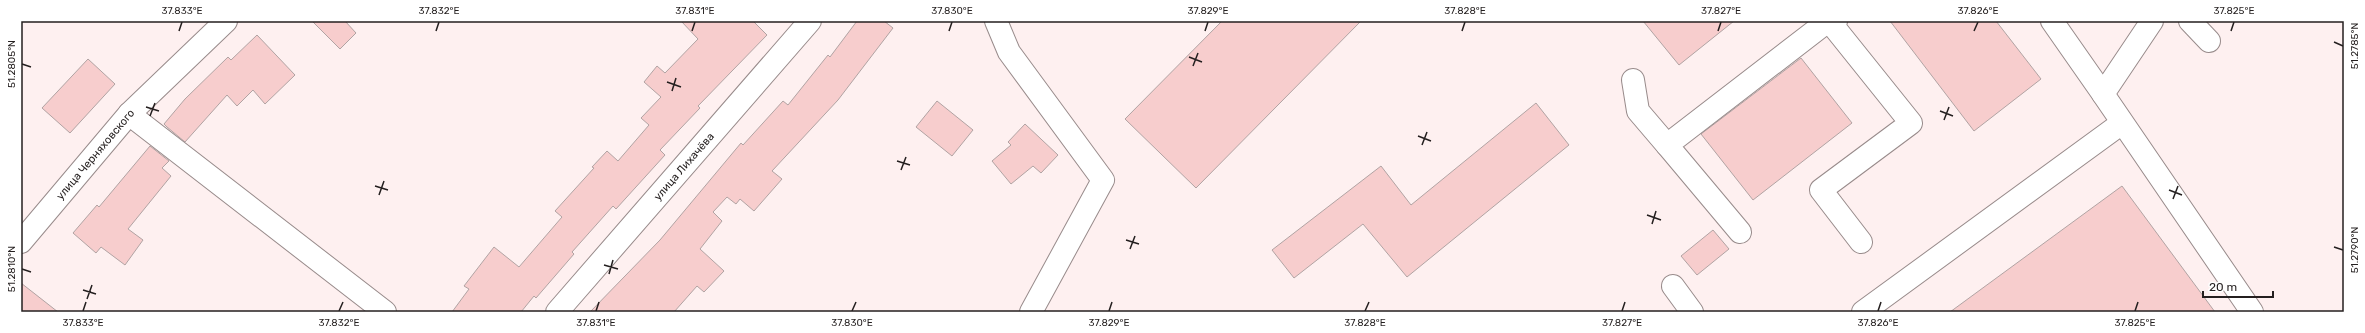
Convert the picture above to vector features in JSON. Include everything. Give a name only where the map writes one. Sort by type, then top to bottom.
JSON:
[{"type":"street","name":"улица Черняховского","points":[[21,242],[129,114],[226,21]]},
{"type":"street","name":"улица Лихачёва","points":[[558,312],[810,21]]},
{"type":"street","points":[[996,21],[1009,52],[1104,180],[1031,312]]},
{"type":"street","points":[[1668,145],[1828,21]]},
{"type":"street","points":[[1836,21],[1834,27],[1911,123],[1821,190],[1861,242]]},
{"type":"street","points":[[2052,21],[2252,312]]},
{"type":"street","points":[[2103,94],[2152,21]]},
{"type":"street","points":[[2190,21],[2208,41]]},
{"type":"street","points":[[1633,80],[1638,111],[1740,232]]},
{"type":"street","points":[[129,114],[384,312]]},
{"type":"street","points":[[1862,312],[2122,122]]},
{"type":"street","points":[[1673,286],[1692,312]]},
{"type":"building","points":[[312,21],[345,21],[356,33],[340,49]]},
{"type":"building","points":[[681,21],[753,21],[767,35],[698,106],[700,108],[660,150],[665,155],[616,209],[613,206],[572,252],[574,254],[536,298],[534,296],[521,312],[452,312],[469,289],[464,286],[494,247],[519,267],[562,217],[555,211],[594,168],[592,167],[607,151],[618,161],[649,125],[641,118],[661,97],[644,82],[657,66],[665,73],[698,39]]},
{"type":"building","points":[[857,21],[884,21],[893,28],[838,100],[772,171],[782,179],[754,211],[740,199],[736,204],[727,197],[713,212],[722,221],[700,249],[724,271],[704,292],[697,286],[674,312],[590,312],[660,240],[741,143],[743,145],[783,101],[788,105],[828,55],[830,57]]},
{"type":"building","points":[[1222,21],[1361,21],[1196,188],[1125,119]]},
{"type":"building","points":[[1643,21],[1734,21],[1679,65]]},
{"type":"building","points":[[1890,21],[1996,21],[2041,79],[1974,131]]},
{"type":"building","points":[[257,35],[295,75],[265,104],[253,90],[237,106],[227,95],[185,142],[164,124],[185,99],[228,57],[231,60]]},
{"type":"building","points":[[1801,58],[1852,123],[1753,200],[1701,134]]},
{"type":"building","points":[[88,59],[115,84],[70,133],[42,108]]},
{"type":"building","points":[[937,101],[973,130],[952,156],[916,127]]},
{"type":"building","points":[[1536,103],[1569,145],[1407,277],[1363,224],[1294,278],[1272,250],[1381,166],[1411,205]]},
{"type":"building","points":[[1025,124],[1058,155],[1041,173],[1033,166],[1011,184],[992,161],[1011,145],[1008,142]]},
{"type":"building","points":[[150,146],[169,161],[162,168],[171,176],[128,229],[143,240],[125,265],[101,247],[96,253],[73,233],[97,205],[99,207]]},
{"type":"building","points":[[2122,186],[2215,312],[1950,312]]},
{"type":"building","points":[[1713,230],[1729,249],[1697,275],[1681,256]]},
{"type":"building","points":[[21,283],[58,312],[21,312]]}]
